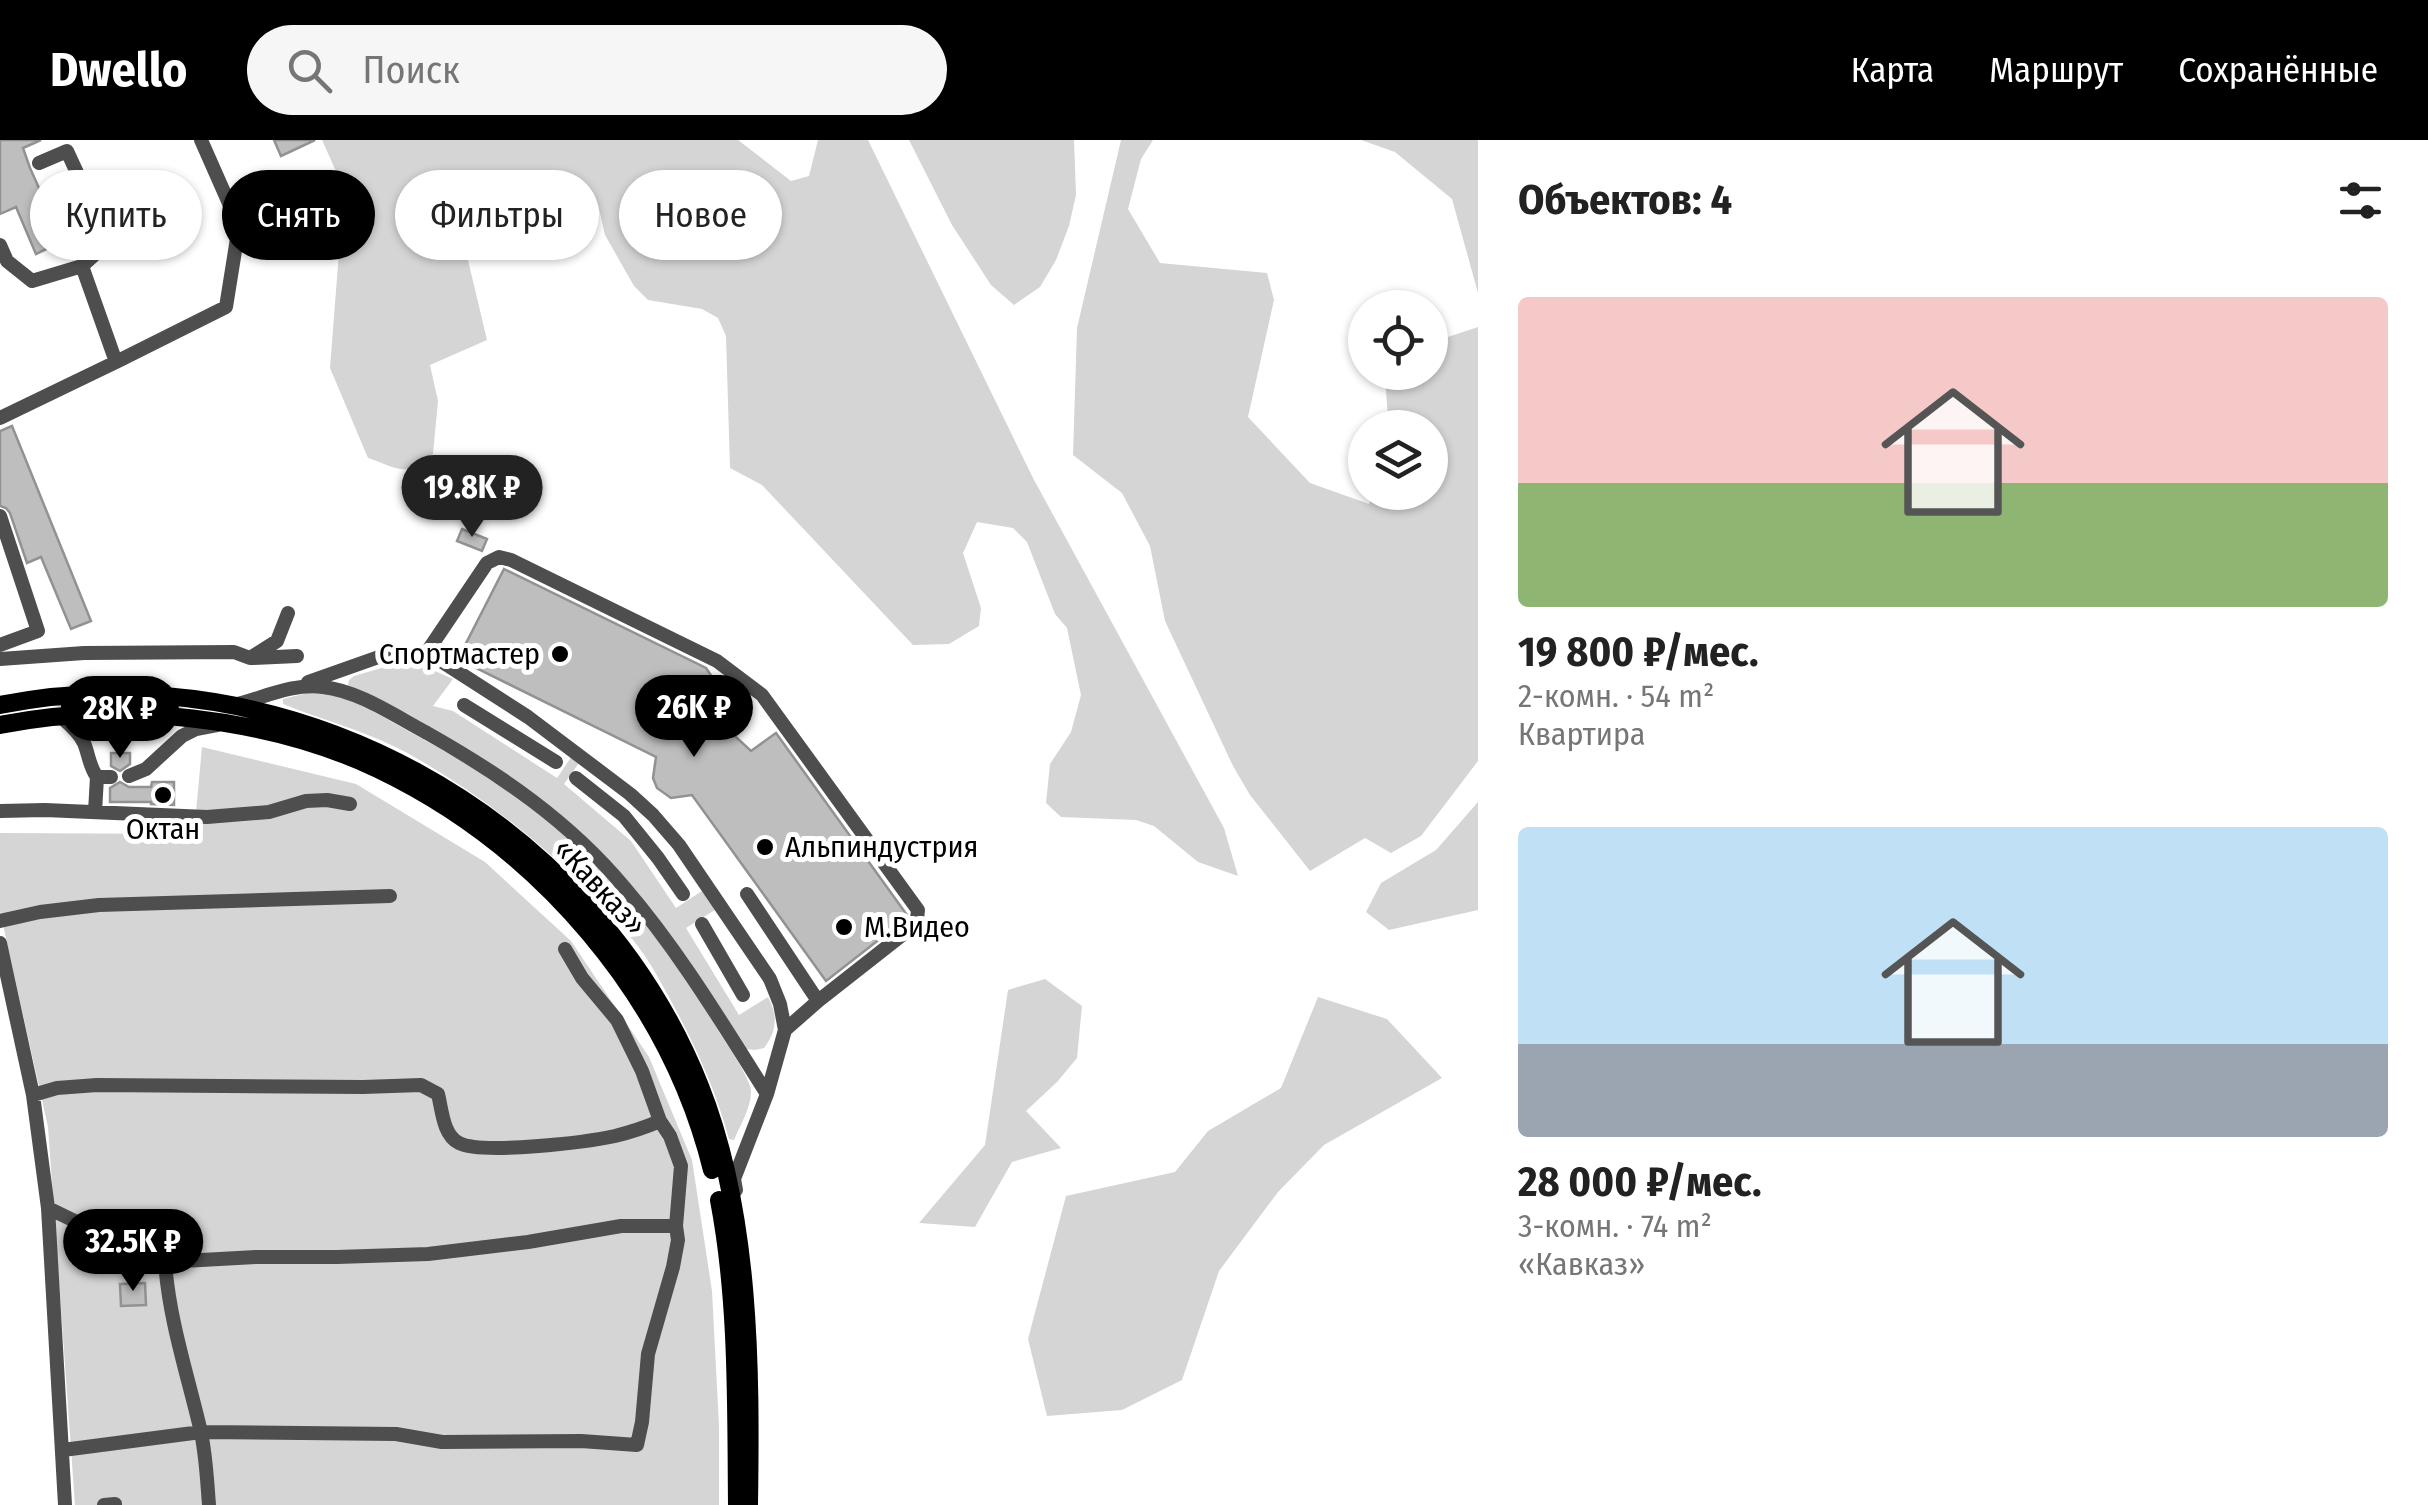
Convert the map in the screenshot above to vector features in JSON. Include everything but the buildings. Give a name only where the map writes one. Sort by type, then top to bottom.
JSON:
[{"type":"main road","points":[[0,694],[122,685],[170,689],[185,696]]},
{"type":"main road","name":"«Кавказ»","points":[[0,705],[96,694],[185,696],[286,716],[330,731],[430,778],[477,809],[519,841],[594,912],[655,996],[701,1088],[722,1159],[738,1229],[749,1339],[749,1505]]},
{"type":"main road","name":"«Кавказ»","points":[[0,725],[60,716],[131,714],[221,724],[291,739],[376,768],[424,794],[466,821],[560,900],[613,962],[642,1005],[689,1098],[708,1152],[727,1245],[734,1339],[736,1505]]},
{"type":"street","points":[[0,418],[226,307],[239,226],[201,140]]},
{"type":"street","points":[[0,245],[7,261],[32,280],[82,266],[102,248],[101,225],[67,152],[39,164]]},
{"type":"street","points":[[82,266],[116,362]]},
{"type":"street","points":[[0,516],[38,631],[0,644]]},
{"type":"street","points":[[427,652],[487,563],[499,557],[717,661],[762,694],[918,910],[911,928],[786,1030]]},
{"type":"street","points":[[250,658],[278,640],[288,614]]},
{"type":"street","points":[[0,659],[84,652],[297,656]]},
{"type":"street","points":[[234,705],[390,653],[427,652],[528,717],[630,794],[679,845],[770,979],[786,1030],[767,1094],[734,1179],[750,1270],[749,1339]]},
{"type":"street","points":[[290,688],[322,686],[348,692],[393,714],[518,789],[568,830],[624,885],[687,970],[767,1094]]},
{"type":"street","points":[[0,714],[72,703],[168,702],[185,696]]},
{"type":"street","points":[[464,705],[556,762]]},
{"type":"street","points":[[60,716],[78,733],[90,767],[104,777],[95,812]]},
{"type":"street","points":[[516,736],[528,717]]},
{"type":"street","points":[[130,776],[146,769],[182,736],[221,724]]},
{"type":"street","points":[[576,778],[624,816],[684,894]]},
{"type":"street","points":[[0,811],[238,816],[306,801],[350,804]]},
{"type":"street","points":[[658,858],[679,845]]},
{"type":"street","points":[[747,894],[818,1001]]},
{"type":"street","points":[[0,921],[99,905],[390,896]]},
{"type":"street","points":[[702,924],[743,995]]},
{"type":"street","points":[[0,943],[33,1095],[48,1208],[65,1505]]},
{"type":"street","points":[[721,958],[746,943]]},
{"type":"street","points":[[63,1450],[201,1432],[396,1434],[442,1442],[581,1441],[637,1446],[648,1354],[678,1240],[682,1166],[616,1020],[582,978],[565,949]]},
{"type":"street","points":[[33,1095],[57,1088],[97,1085],[421,1085],[438,1094],[448,1135],[459,1144],[474,1148],[501,1149],[612,1137],[660,1121]]},
{"type":"street","points":[[48,1208],[165,1262],[256,1256],[428,1254],[621,1226],[676,1226]]},
{"type":"street","points":[[165,1262],[183,1364],[201,1432],[209,1505]]},
{"type":"shaded area","points":[[322,140],[738,140],[777,170],[619,170],[619,260],[605,235],[599,208],[599,170],[395,170],[395,260],[468,260],[487,340],[430,365],[438,401],[433,454],[416,467],[402,469],[368,458],[330,368],[338,260],[375,260],[375,170],[335,170]]},
{"type":"shaded area","points":[[818,140],[868,140],[1033,478],[1224,828],[1238,876],[1198,862],[1154,826],[1136,820],[1061,817],[1046,803],[1050,764],[1071,732],[1081,695],[1067,628],[1055,614],[1027,542],[1013,528],[977,522],[963,553],[981,608],[979,626],[949,644],[913,645],[762,485],[730,468],[726,336],[718,318],[702,309],[648,300],[634,286],[619,260],[782,260],[782,174],[791,181],[809,176]]},
{"type":"shaded area","points":[[909,140],[1074,140],[1076,195],[1069,226],[1040,287],[1014,305],[991,285],[952,225]]},
{"type":"shaded area","points":[[1121,140],[1153,140],[1141,159],[1128,209],[1160,263],[1267,273],[1274,300],[1248,417],[1310,483],[1348,497],[1348,510],[1448,510],[1448,410],[1387,410],[1386,390],[1448,390],[1448,337],[1478,327],[1478,761],[1421,836],[1391,853],[1365,838],[1310,871],[1250,795],[1165,621],[1150,546],[1122,493],[1073,455],[1077,328]]},
{"type":"shaded area","points":[[1361,140],[1478,140],[1478,293],[1452,199],[1395,152]]},
{"type":"shaded area","points":[[402,662],[419,664],[453,679],[433,706],[453,711],[557,778],[572,756],[579,763],[564,784],[631,841],[676,908],[702,891],[715,910],[686,928],[739,1015],[768,997],[775,1023],[764,1048],[746,1049],[572,826],[348,685],[354,676]]},
{"type":"shaded area","points":[[312,692],[363,706],[481,772],[550,822],[605,875],[678,966],[746,1077],[750,1102],[734,1140],[729,1139],[704,1067],[666,991],[644,954],[609,912],[530,837],[442,774],[380,740],[283,704],[283,699]]},
{"type":"shaded area","points":[[202,747],[356,784],[485,862],[571,941],[649,1057],[692,1160],[712,1291],[719,1505],[75,1505],[48,1127],[0,911],[0,833],[194,834]]},
{"type":"shaded area","points":[[1478,802],[1478,910],[1389,930],[1366,912],[1381,883],[1436,850]]},
{"type":"shaded area","points":[[1045,979],[1082,1006],[1077,1058],[1026,1111],[1061,1148],[1012,1162],[975,1227],[919,1223],[985,1145],[1008,990]]},
{"type":"shaded area","points":[[1318,997],[1387,1019],[1442,1078],[1324,1145],[1278,1192],[1219,1271],[1182,1380],[1122,1410],[1047,1416],[1028,1339],[1066,1196],[1175,1172],[1208,1131],[1281,1088]]},
{"type":"place","name":"Спортмастер","points":[[560,654]]},
{"type":"place","name":"Октан","points":[[163,795]]},
{"type":"place","name":"Альпиндустрия","points":[[765,847]]},
{"type":"place","name":"М.Видео","points":[[844,927]]}]
